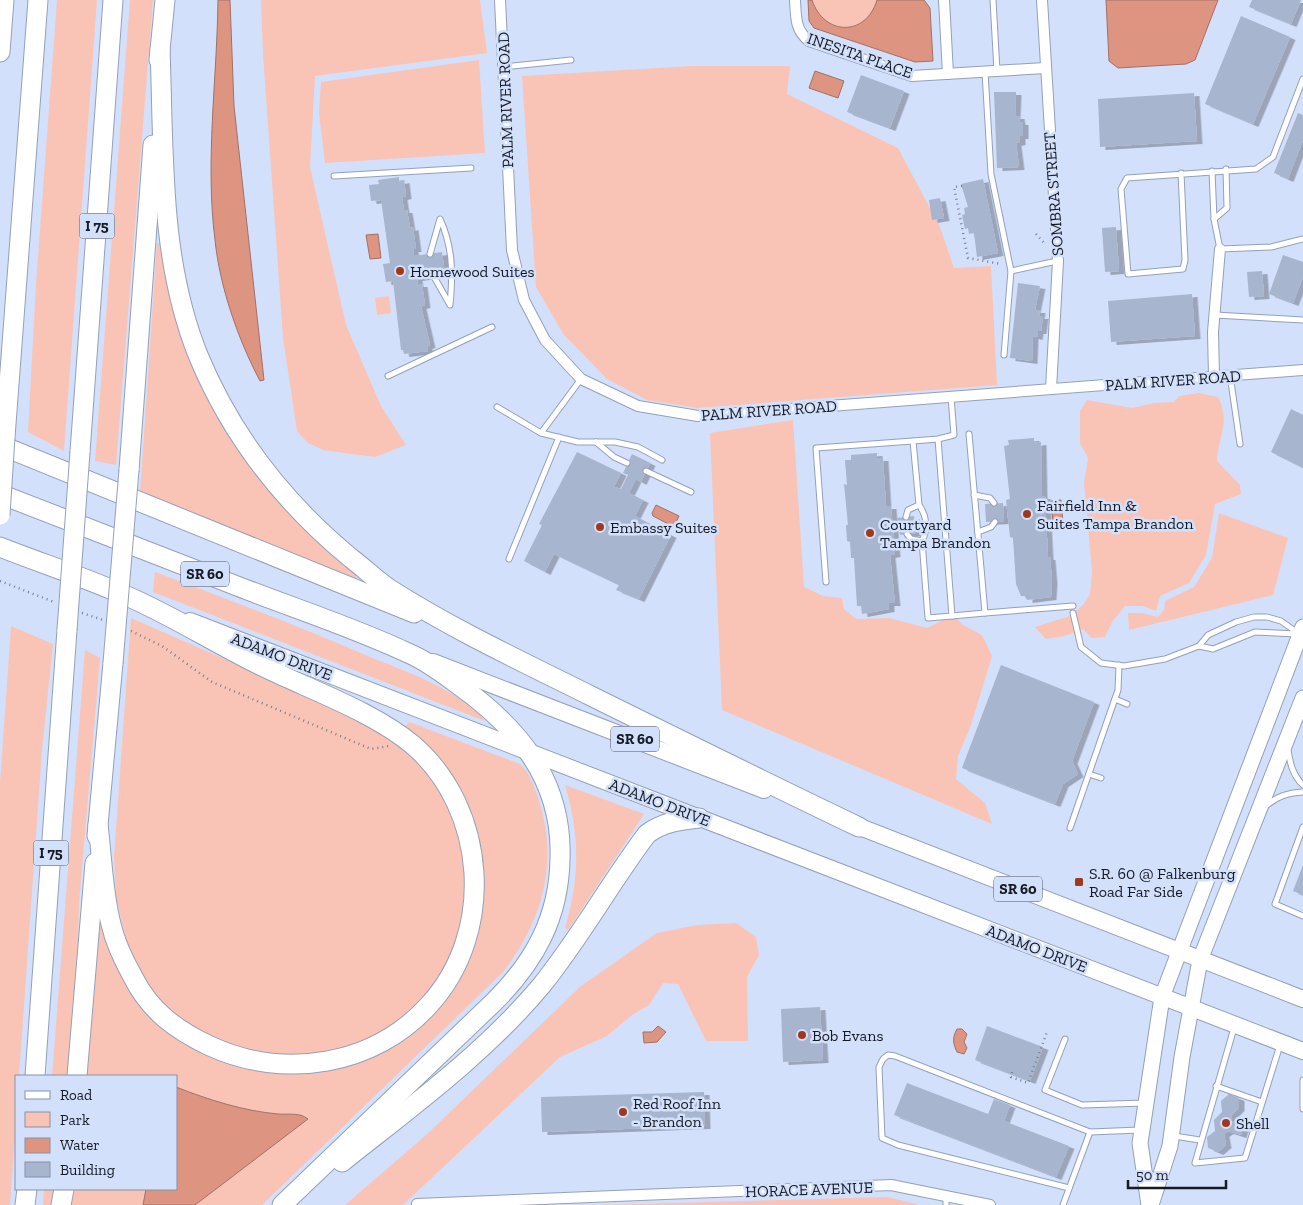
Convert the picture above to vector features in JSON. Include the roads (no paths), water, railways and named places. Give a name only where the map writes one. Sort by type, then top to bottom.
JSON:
[{"type":"highway","points":[[0,52],[4,0]]},
{"type":"highway","points":[[0,515],[3,441],[38,0]]},
{"type":"highway","name":"I 75","points":[[35,1075],[113,0]]},
{"type":"highway","points":[[77,1075],[129,470],[165,0]]},
{"type":"highway","points":[[160,49],[166,212],[170,250],[182,303],[198,354],[216,392],[254,456],[278,488],[328,539],[386,587],[482,641],[859,827]]},
{"type":"highway","points":[[3,441],[482,641]]},
{"type":"highway","name":"SR 60","points":[[0,494],[409,653]]},
{"type":"highway","points":[[0,547],[130,597],[239,655],[382,724],[413,745],[444,780],[465,823],[476,868],[467,934],[453,970],[430,1004],[398,1032],[363,1052],[322,1064],[271,1064],[230,1055],[193,1038],[153,1009],[134,979],[111,925],[98,825]]},
{"type":"highway","points":[[282,1205],[509,987],[537,949],[555,903],[561,854],[556,813],[549,789],[530,752],[506,722],[491,708],[409,653]]},
{"type":"highway","points":[[289,1205],[427,1094],[474,1054],[515,1014],[539,988],[579,937],[647,834],[657,827],[668,823],[699,818]]},
{"type":"highway","points":[[25,1205],[27,1190]]},
{"type":"highway","points":[[61,1205],[64,1190]]},
{"type":"main road","name":"ADAMO DRIVE","points":[[130,597],[1303,1051]]},
{"type":"main road","name":"SR 60","points":[[409,653],[1303,999]]},
{"type":"street","name":"PALM RIVER ROAD","points":[[500,0],[512,250],[524,300],[545,340],[581,379],[638,406],[698,416],[1303,370]]},
{"type":"street","name":"INESITA PLACE","points":[[795,0],[796,23],[800,34],[809,41],[912,76],[1045,68]]},
{"type":"street","points":[[944,0],[948,74]]},
{"type":"street","name":"SOMBRA STREET","points":[[1042,0],[1058,260],[1051,389]]},
{"type":"street","points":[[1214,376],[1214,315],[1220,249]]},
{"type":"street","points":[[1150,1205],[1140,1143],[1162,996],[1178,950],[1302,632]]},
{"type":"street","points":[[1150,1205],[1171,1136],[1190,1007],[1200,960],[1303,698]]},
{"type":"street","name":"HORACE AVENUE","points":[[417,1204],[891,1185],[946,1201],[990,1205]]},
{"type":"lane","points":[[993,0],[997,71]]},
{"type":"lane","points":[[504,67],[571,60]]},
{"type":"lane","points":[[985,71],[991,174],[1010,269],[1004,355]]},
{"type":"lane","points":[[1181,173],[1186,260],[1182,270],[1128,274],[1121,189],[1127,178],[1212,170],[1226,169],[1256,169],[1274,157],[1303,79]]},
{"type":"lane","points":[[334,176],[471,168]]},
{"type":"lane","points":[[1214,219],[1227,208],[1226,169]]},
{"type":"lane","points":[[1212,170],[1214,219],[1220,249],[1271,247],[1303,239]]},
{"type":"lane","points":[[430,254],[440,219],[448,236],[453,274],[450,305],[433,275]]},
{"type":"lane","points":[[1010,269],[1058,260]]},
{"type":"lane","points":[[1214,315],[1303,320]]},
{"type":"lane","points":[[388,376],[492,327]]},
{"type":"lane","points":[[1230,375],[1240,444]]},
{"type":"lane","points":[[541,433],[581,379]]},
{"type":"lane","points":[[826,582],[816,448],[938,440],[954,435],[951,396]]},
{"type":"lane","points":[[497,407],[541,433],[578,442],[615,442],[638,447],[662,460]]},
{"type":"lane","points":[[969,434],[985,613]]},
{"type":"lane","points":[[509,558],[559,437]]},
{"type":"lane","points":[[938,440],[952,616]]},
{"type":"lane","points":[[913,441],[918,505],[924,514],[926,533],[922,541],[928,618],[1073,606]]},
{"type":"lane","points":[[596,442],[614,457],[627,463]]},
{"type":"lane","points":[[646,471],[691,492]]},
{"type":"lane","points":[[974,495],[990,498],[994,503]]},
{"type":"lane","points":[[906,517],[908,510],[918,505]]},
{"type":"lane","points":[[978,532],[991,528],[995,522]]},
{"type":"lane","points":[[908,534],[911,539],[922,541]]},
{"type":"lane","points":[[1073,613],[1081,647],[1101,663],[1119,665],[1165,659],[1199,646],[1208,635],[1236,622],[1254,617],[1281,621],[1302,632]]},
{"type":"lane","points":[[1199,646],[1213,649],[1255,632],[1302,632]]},
{"type":"lane","points":[[1070,828],[1118,690],[1119,665]]},
{"type":"lane","points":[[1114,699],[1127,704]]},
{"type":"lane","points":[[1286,741],[1290,764],[1298,780],[1303,785]]},
{"type":"lane","points":[[1089,774],[1101,778]]},
{"type":"lane","points":[[1257,815],[1274,799],[1289,793],[1303,792]]},
{"type":"lane","points":[[1303,827],[1275,904],[1303,916]]},
{"type":"lane","points":[[1236,1024],[1200,1140],[1195,1163],[1245,1158],[1281,1042]]},
{"type":"lane","points":[[1065,1039],[1045,1090],[1082,1105],[1145,1104]]},
{"type":"lane","points":[[1069,1188],[898,1145],[882,1138],[879,1067],[883,1059],[888,1054],[895,1056],[1090,1132],[1142,1130]]},
{"type":"lane","points":[[1303,1080],[1303,1109]]},
{"type":"lane","points":[[1216,1086],[1262,1102]]},
{"type":"lane","points":[[1063,1205],[1090,1132]]},
{"type":"lane","points":[[1171,1136],[1200,1140]]},
{"type":"water","points":[[218,0],[230,0],[234,106],[264,380],[260,381],[244,348],[231,313],[217,258],[215,240],[212,210],[211,150]]},
{"type":"water","points":[[808,0],[812,0],[818,12],[826,20],[835,26],[845,27],[855,26],[864,21],[872,12],[877,0],[924,0],[930,8],[933,61],[915,62],[814,28],[809,21]]},
{"type":"water","points":[[1106,0],[1218,0],[1195,60],[1186,64],[1118,68],[1109,61]]},
{"type":"water","points":[[815,71],[844,81],[838,98],[809,88]]},
{"type":"water","points":[[378,234],[381,258],[370,259],[366,235]]},
{"type":"water","points":[[1061,500],[1063,522],[1053,522],[1051,501]]},
{"type":"water","points":[[656,505],[679,516],[674,527],[653,516],[652,513]]},
{"type":"water","points":[[658,1026],[666,1032],[657,1042],[644,1043],[643,1032],[652,1032]]},
{"type":"water","points":[[957,1029],[962,1029],[967,1034],[964,1042],[967,1048],[964,1054],[957,1052],[955,1046],[954,1038]]},
{"type":"water","points":[[178,1088],[239,1108],[265,1113],[297,1115],[308,1119],[195,1205],[143,1205],[146,1190],[178,1190]]},
{"type":"place","name":"Homewood Suites","points":[[400,271]]},
{"type":"place","name":"Fairfield Inn & Suites Tampa Brandon","points":[[1027,514]]},
{"type":"place","name":"Embassy Suites","points":[[600,527]]},
{"type":"place","name":"Courtyard Tampa Brandon","points":[[870,533]]},
{"type":"place","name":"S.R. 60 @ Falkenburg Road Far Side","points":[[1079,882]]},
{"type":"place","name":"Bob Evans","points":[[802,1035]]},
{"type":"place","name":"Red Roof Inn - Brandon","points":[[623,1112]]},
{"type":"place","name":"Shell","points":[[1226,1123]]}]
